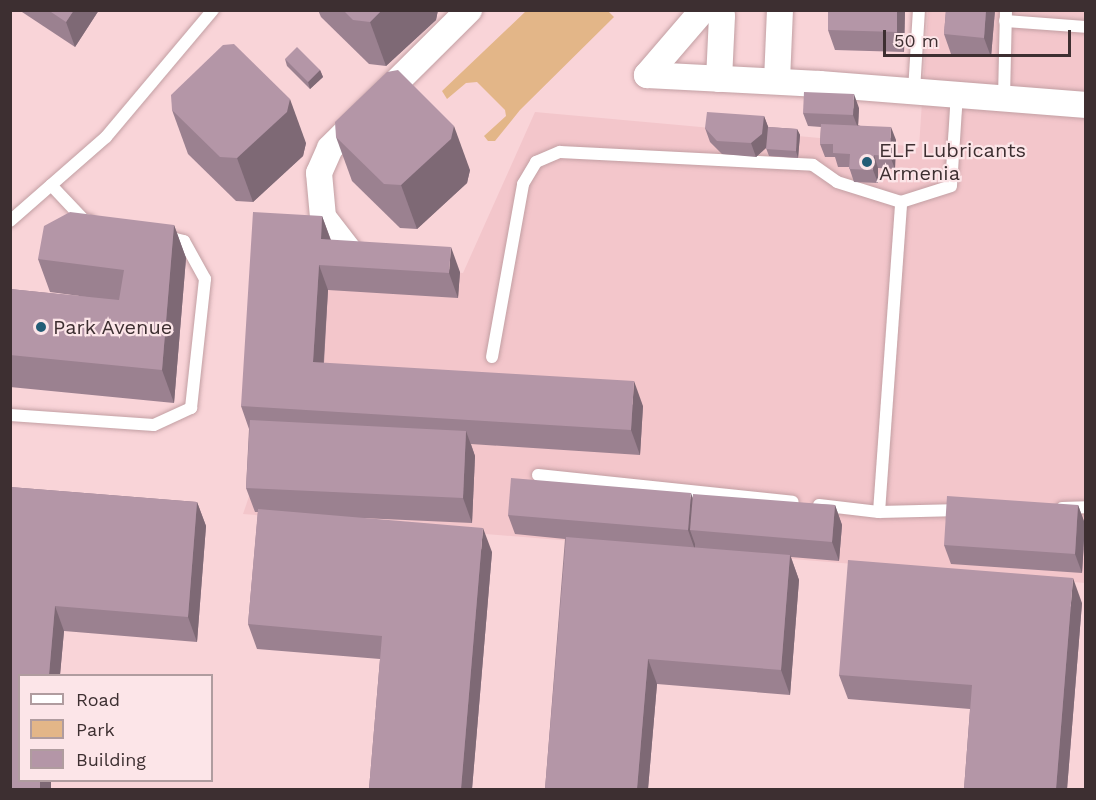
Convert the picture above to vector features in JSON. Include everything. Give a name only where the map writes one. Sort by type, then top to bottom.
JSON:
[{"type":"street","points":[[353,256],[324,217],[319,173],[330,147],[470,10]]},
{"type":"street","points":[[704,10],[646,75],[777,81],[1086,105]]},
{"type":"street","points":[[715,10],[722,16],[720,79]]},
{"type":"street","points":[[777,81],[780,10]]},
{"type":"lane","points":[[10,221],[106,137],[213,10]]},
{"type":"lane","points":[[914,91],[919,10]]},
{"type":"lane","points":[[1004,99],[1006,16],[1086,27]]},
{"type":"lane","points":[[492,357],[523,184],[536,162],[560,152],[813,165],[837,182],[901,202],[951,186],[957,94]]},
{"type":"lane","points":[[51,185],[84,220],[106,224]]},
{"type":"lane","points":[[879,512],[901,202]]},
{"type":"lane","points":[[10,415],[154,425],[191,408],[205,279],[184,241],[150,234]]},
{"type":"lane","points":[[538,475],[879,512],[971,510]]},
{"type":"lane","points":[[1051,508],[1086,507]]},
{"type":"shaded area","points":[[928,11],[1085,11],[1085,583],[243,514],[337,240],[338,261],[463,273],[535,112],[919,147]]},
{"type":"green space","points":[[526,11],[608,11],[614,17],[520,110],[495,141],[488,141],[484,136],[506,116],[505,110],[477,82],[466,83],[447,99],[442,91]]},
{"type":"building","points":[[48,10],[74,10],[66,22]]},
{"type":"building","points":[[343,10],[382,10],[370,22],[353,20]]},
{"type":"building","points":[[828,10],[897,10],[897,32],[828,30]]},
{"type":"building","points":[[946,10],[986,10],[984,38],[944,34]]},
{"type":"building","points":[[234,44],[290,99],[287,112],[237,158],[220,157],[172,110],[171,95],[223,45]]},
{"type":"building","points":[[297,47],[320,70],[308,82],[285,59]]},
{"type":"building","points":[[398,70],[454,126],[451,139],[401,185],[384,184],[336,137],[335,122],[387,72]]},
{"type":"building","points":[[804,92],[854,94],[853,115],[803,113]]},
{"type":"building","points":[[707,112],[764,116],[762,134],[751,143],[717,141],[705,128]]},
{"type":"building","points":[[821,124],[891,127],[890,156],[874,155],[873,170],[849,169],[850,154],[833,153],[833,144],[820,144]]},
{"type":"building","points":[[768,127],[797,129],[796,151],[766,149]]},
{"type":"building","points":[[70,212],[174,225],[162,370],[10,355],[10,289],[119,300],[124,270],[38,259],[44,226]]},
{"type":"building","points":[[253,212],[322,216],[321,239],[451,247],[449,273],[319,265],[313,362],[634,381],[631,430],[241,406]]},
{"type":"building","points":[[250,420],[466,431],[463,498],[246,488]]},
{"type":"building","points":[[511,478],[691,493],[688,530],[508,515]]},
{"type":"building","points":[[10,487],[197,502],[188,617],[55,606],[49,674],[18,674],[18,782],[40,782],[40,789],[10,789]]},
{"type":"building","points":[[693,494],[835,505],[832,542],[690,530]]},
{"type":"building","points":[[947,496],[1078,505],[1075,554],[944,545]]},
{"type":"building","points":[[258,509],[483,528],[461,789],[369,789],[382,636],[248,624]]},
{"type":"building","points":[[566,537],[790,555],[781,670],[648,659],[637,789],[545,789]]},
{"type":"building","points":[[848,560],[1073,578],[1056,789],[964,789],[972,685],[839,675]]},
{"type":"place","name":"ELF Lubricants Armenia","points":[[867,162]]},
{"type":"place","name":"Park Avenue","points":[[41,327]]}]
